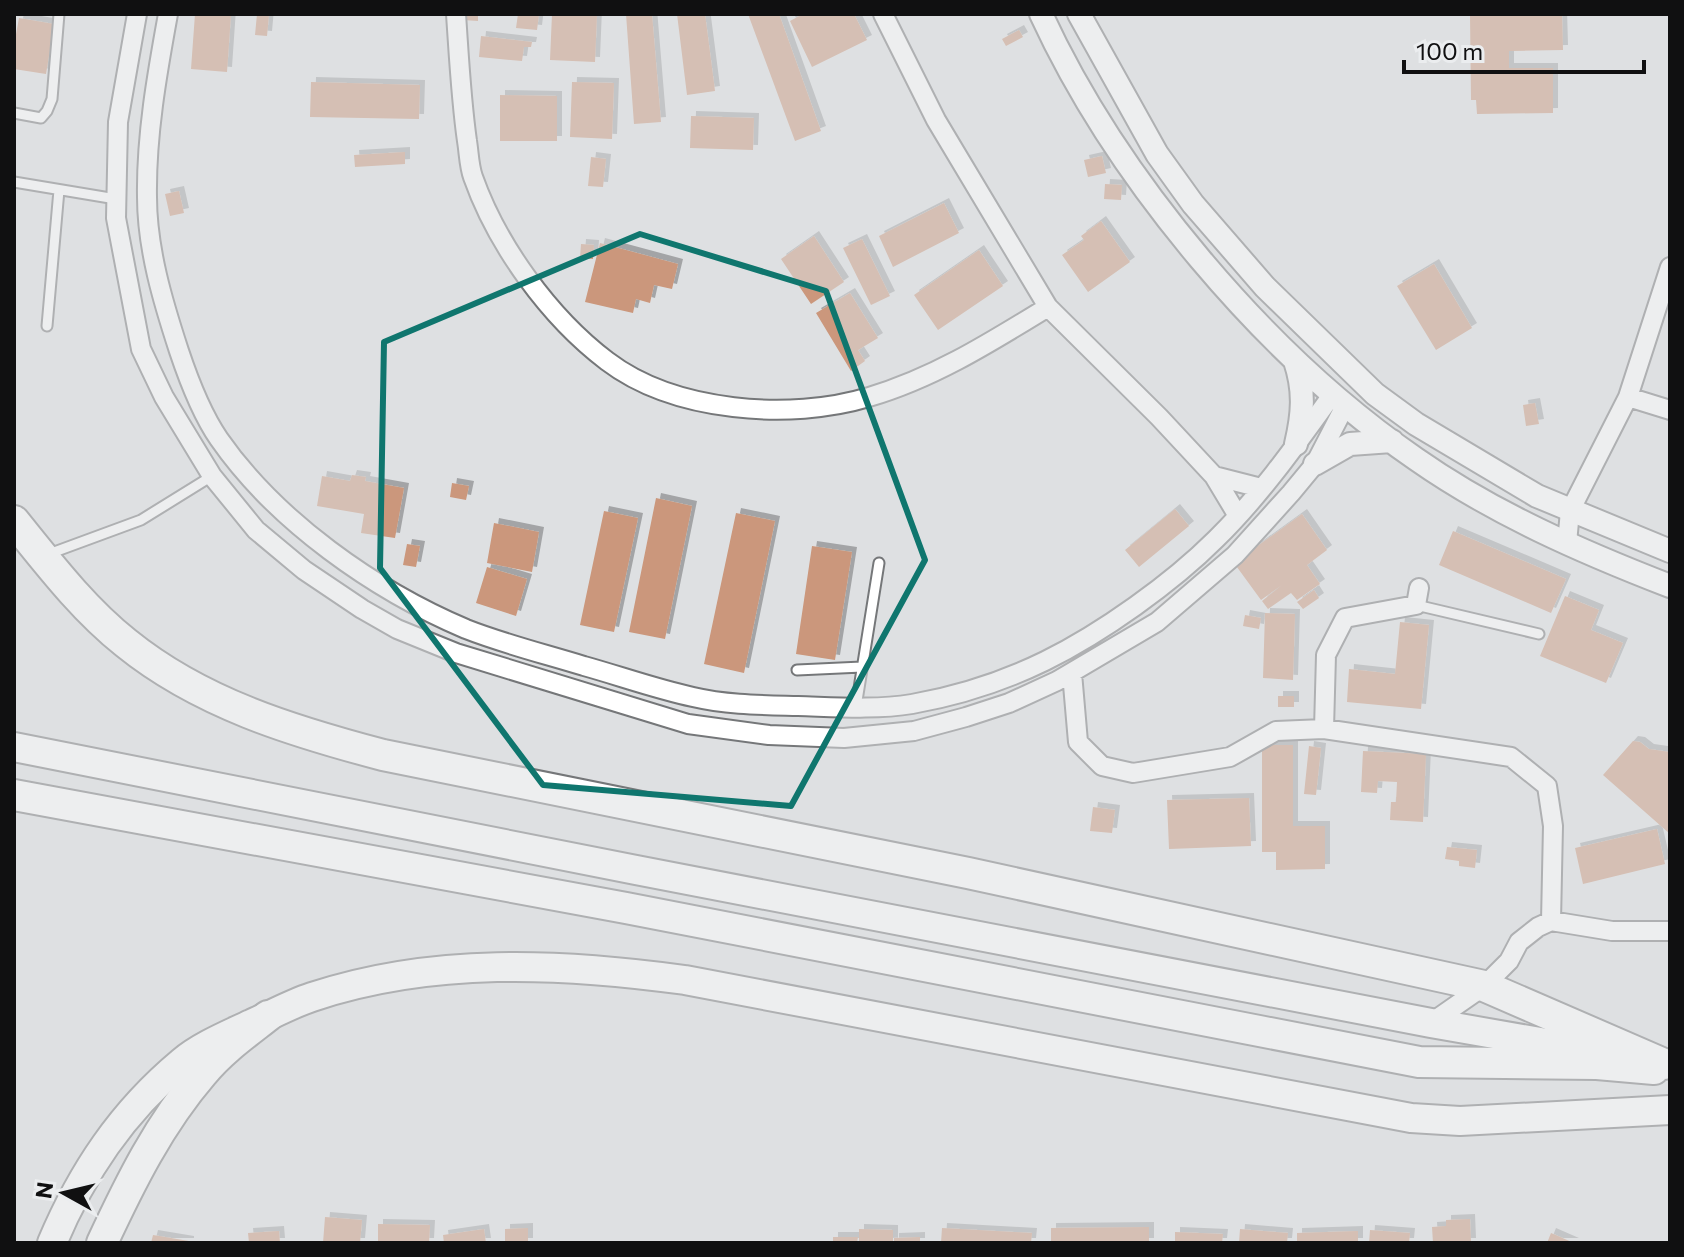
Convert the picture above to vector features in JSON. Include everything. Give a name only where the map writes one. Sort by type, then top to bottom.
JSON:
[{"type":"highway","points":[[14,521],[77,595],[126,643],[182,680],[242,711],[301,734],[383,755],[968,873],[1484,986],[1668,1066]]},
{"type":"highway","points":[[14,795],[626,908],[1419,1062],[1668,1066]]},
{"type":"highway","points":[[102,1243],[143,1159],[176,1107],[204,1071],[268,1016]]},
{"type":"main road","points":[[14,747],[636,870],[1668,1066]]},
{"type":"main road","points":[[52,1243],[81,1181],[107,1141],[138,1103],[184,1060],[220,1039],[310,998],[361,983],[476,967],[611,970],[685,980],[1339,1107],[1411,1118],[1460,1121],[1670,1110]]},
{"type":"street","points":[[137,14],[118,122],[116,218],[141,349],[164,397],[212,476],[256,530],[304,570],[397,629],[456,653],[688,724],[769,735],[844,738],[914,731],[1009,703],[1072,673],[1157,622],[1235,555],[1315,464],[1350,444],[1392,441]]},
{"type":"street","points":[[168,14],[154,89],[147,196],[151,247],[190,383],[218,437],[291,519],[395,595],[469,630],[696,698],[756,705],[856,707],[910,704],[971,689],[1044,662],[1104,628],[1215,541],[1296,444],[1341,398],[1375,394]]},
{"type":"street","points":[[456,14],[462,105],[472,174],[490,219],[534,287],[607,361],[635,378],[676,395],[733,408],[820,407],[869,397],[965,358],[1048,307]]},
{"type":"street","points":[[883,14],[936,120],[1048,307],[1214,476],[1238,516]]},
{"type":"street","points":[[1041,14],[1071,75],[1156,204],[1243,308],[1293,357],[1392,441],[1438,473],[1567,543],[1670,586]]},
{"type":"street","points":[[1079,14],[1157,154],[1193,204],[1265,287],[1333,356],[1375,394],[1416,424],[1537,496],[1670,551]]},
{"type":"street","points":[[1567,543],[1570,511],[1628,397],[1670,267]]},
{"type":"street","points":[[1315,464],[1341,398],[1333,356]]},
{"type":"street","points":[[1293,357],[1301,379],[1303,398],[1303,415],[1296,444]]},
{"type":"street","points":[[1628,397],[1670,410]]},
{"type":"street","points":[[1214,476],[1261,488]]},
{"type":"street","points":[[1324,729],[1326,655],[1345,618],[1417,596]]},
{"type":"street","points":[[1072,673],[1078,742],[1102,766],[1133,773],[1230,757],[1276,731],[1324,729],[1511,757],[1547,786],[1553,826],[1551,921]]},
{"type":"street","points":[[1431,1023],[1484,986],[1509,961],[1519,942],[1551,921],[1612,931],[1670,931]]},
{"type":"lane","points":[[14,113],[41,118],[47,111],[52,99],[59,14]]},
{"type":"lane","points":[[14,182],[116,199]]},
{"type":"lane","points":[[47,326],[59,190]]},
{"type":"lane","points":[[43,557],[141,520],[212,476]]},
{"type":"lane","points":[[856,707],[879,563]]},
{"type":"lane","points":[[1417,596],[1539,634]]},
{"type":"lane","points":[[797,670],[862,667]]},
{"type":"highlighted area","points":[[640,234],[826,291],[925,560],[791,806],[543,785],[380,568],[384,342]]},
{"type":"building","points":[[195,14],[231,14],[227,72],[191,69]]},
{"type":"building","points":[[257,14],[269,14],[267,36],[255,35]]},
{"type":"building","points":[[464,14],[478,14],[478,21],[463,20]]},
{"type":"building","points":[[518,14],[539,14],[537,30],[516,28]]},
{"type":"building","points":[[552,14],[597,14],[595,62],[550,60]]},
{"type":"building","points":[[626,14],[652,14],[661,122],[634,124]]},
{"type":"building","points":[[677,14],[705,14],[715,91],[687,95]]},
{"type":"building","points":[[748,14],[779,14],[821,131],[795,141]]},
{"type":"building","points":[[803,14],[854,14],[867,40],[812,67],[790,21]]},
{"type":"building","points":[[1470,14],[1562,14],[1563,50],[1509,51],[1509,68],[1553,68],[1553,113],[1477,114],[1476,100],[1471,100]]},
{"type":"building","points":[[19,18],[54,24],[46,74],[14,69]]},
{"type":"building","points":[[1019,30],[1023,37],[1006,46],[1002,39]]},
{"type":"building","points":[[481,36],[532,42],[531,47],[524,47],[522,61],[479,57]]},
{"type":"building","points":[[311,82],[420,85],[419,119],[310,117]]},
{"type":"building","points":[[572,82],[614,83],[612,139],[570,137]]},
{"type":"building","points":[[500,95],[557,96],[557,141],[500,141]]},
{"type":"building","points":[[691,116],[754,118],[753,150],[690,148]]},
{"type":"building","points":[[405,152],[405,164],[355,167],[354,155]]},
{"type":"building","points":[[1102,156],[1106,173],[1088,177],[1084,160]]},
{"type":"building","points":[[591,157],[606,159],[603,187],[588,186]]},
{"type":"building","points":[[1105,184],[1122,185],[1121,200],[1104,199]]},
{"type":"building","points":[[179,191],[184,213],[170,216],[165,194]]},
{"type":"building","points":[[944,203],[959,233],[893,267],[879,236]]},
{"type":"building","points":[[1101,221],[1130,262],[1088,292],[1062,255],[1084,240],[1081,236]]},
{"type":"building","points":[[814,236],[844,282],[811,304],[781,259]]},
{"type":"building","points":[[862,239],[890,296],[871,305],[843,248]]},
{"type":"building","points":[[600,243],[678,264],[672,289],[654,285],[650,303],[636,299],[633,313],[585,302]]},
{"type":"building","points":[[581,244],[594,245],[593,259],[580,258]]},
{"type":"building","points":[[979,250],[1003,286],[938,330],[914,295]]},
{"type":"building","points":[[1434,264],[1472,328],[1436,350],[1397,286]]},
{"type":"building","points":[[850,293],[878,338],[858,350],[865,361],[851,371],[816,313]]},
{"type":"building","points":[[1535,403],[1539,424],[1526,426],[1523,405]]},
{"type":"building","points":[[352,475],[366,477],[365,481],[404,488],[395,538],[361,533],[364,514],[317,506],[322,476],[350,481]]},
{"type":"building","points":[[452,483],[469,486],[466,500],[450,497]]},
{"type":"building","points":[[656,498],[692,506],[665,639],[629,632]]},
{"type":"building","points":[[1175,509],[1189,526],[1139,567],[1125,550]]},
{"type":"building","points":[[604,511],[638,518],[614,632],[580,625]]},
{"type":"building","points":[[736,513],[775,521],[744,673],[704,664]]},
{"type":"building","points":[[1302,514],[1327,550],[1307,565],[1320,584],[1297,600],[1291,593],[1268,609],[1262,601],[1282,585],[1261,600],[1234,563]]},
{"type":"building","points":[[494,523],[539,532],[532,572],[487,563]]},
{"type":"building","points":[[1453,531],[1566,579],[1551,613],[1439,565]]},
{"type":"building","points":[[407,544],[420,546],[416,567],[403,565]]},
{"type":"building","points":[[812,546],[852,552],[835,660],[796,654]]},
{"type":"building","points":[[487,567],[527,579],[516,616],[476,603]]},
{"type":"building","points":[[1314,590],[1319,598],[1303,609],[1297,602]]},
{"type":"building","points":[[1565,596],[1599,610],[1591,630],[1623,643],[1606,683],[1540,656]]},
{"type":"building","points":[[1265,613],[1295,614],[1293,680],[1263,678]]},
{"type":"building","points":[[1245,615],[1261,618],[1259,629],[1243,626]]},
{"type":"building","points":[[1400,622],[1429,625],[1421,709],[1347,702],[1349,669],[1395,674]]},
{"type":"building","points":[[1278,696],[1294,696],[1294,707],[1278,707]]},
{"type":"building","points":[[1633,741],[1649,749],[1670,752],[1670,834],[1603,775]]},
{"type":"building","points":[[1262,745],[1293,745],[1293,826],[1325,826],[1325,869],[1276,870],[1276,852],[1262,852]]},
{"type":"building","points":[[1309,746],[1321,748],[1316,795],[1304,794]]},
{"type":"building","points":[[1363,751],[1426,754],[1423,822],[1390,820],[1391,802],[1396,802],[1397,782],[1378,781],[1377,793],[1361,792]]},
{"type":"building","points":[[1249,798],[1251,846],[1169,849],[1167,800]]},
{"type":"building","points":[[1093,807],[1115,810],[1112,833],[1090,831]]},
{"type":"building","points":[[1657,829],[1665,864],[1583,884],[1575,848]]},
{"type":"building","points":[[1447,847],[1477,850],[1475,868],[1459,866],[1459,861],[1445,859]]},
{"type":"building","points":[[325,1217],[362,1220],[360,1243],[323,1243]]},
{"type":"building","points":[[1470,1219],[1471,1243],[1433,1243],[1432,1227],[1446,1226],[1446,1220]]},
{"type":"building","points":[[378,1224],[430,1225],[429,1243],[378,1243]]},
{"type":"building","points":[[1149,1227],[1149,1243],[1051,1243],[1051,1228]]},
{"type":"building","points":[[528,1228],[528,1243],[505,1243],[505,1229]]},
{"type":"building","points":[[942,1228],[1032,1233],[1031,1243],[941,1243]]},
{"type":"building","points":[[484,1229],[486,1243],[444,1243],[443,1235]]},
{"type":"building","points":[[859,1229],[893,1230],[893,1243],[859,1242]]},
{"type":"building","points":[[1240,1229],[1288,1233],[1287,1243],[1239,1243]]},
{"type":"building","points":[[1370,1230],[1410,1233],[1409,1243],[1369,1243]]},
{"type":"building","points":[[279,1231],[280,1243],[249,1243],[248,1233]]},
{"type":"building","points":[[1358,1231],[1358,1243],[1297,1243],[1297,1233]]},
{"type":"building","points":[[1175,1232],[1223,1234],[1222,1243],[1175,1243]]},
{"type":"building","points":[[1551,1233],[1574,1243],[1547,1243]]},
{"type":"building","points":[[153,1235],[189,1241],[189,1243],[151,1243]]},
{"type":"building","points":[[833,1237],[858,1237],[857,1243],[833,1243]]},
{"type":"building","points":[[920,1237],[920,1243],[894,1243],[894,1238]]}]
